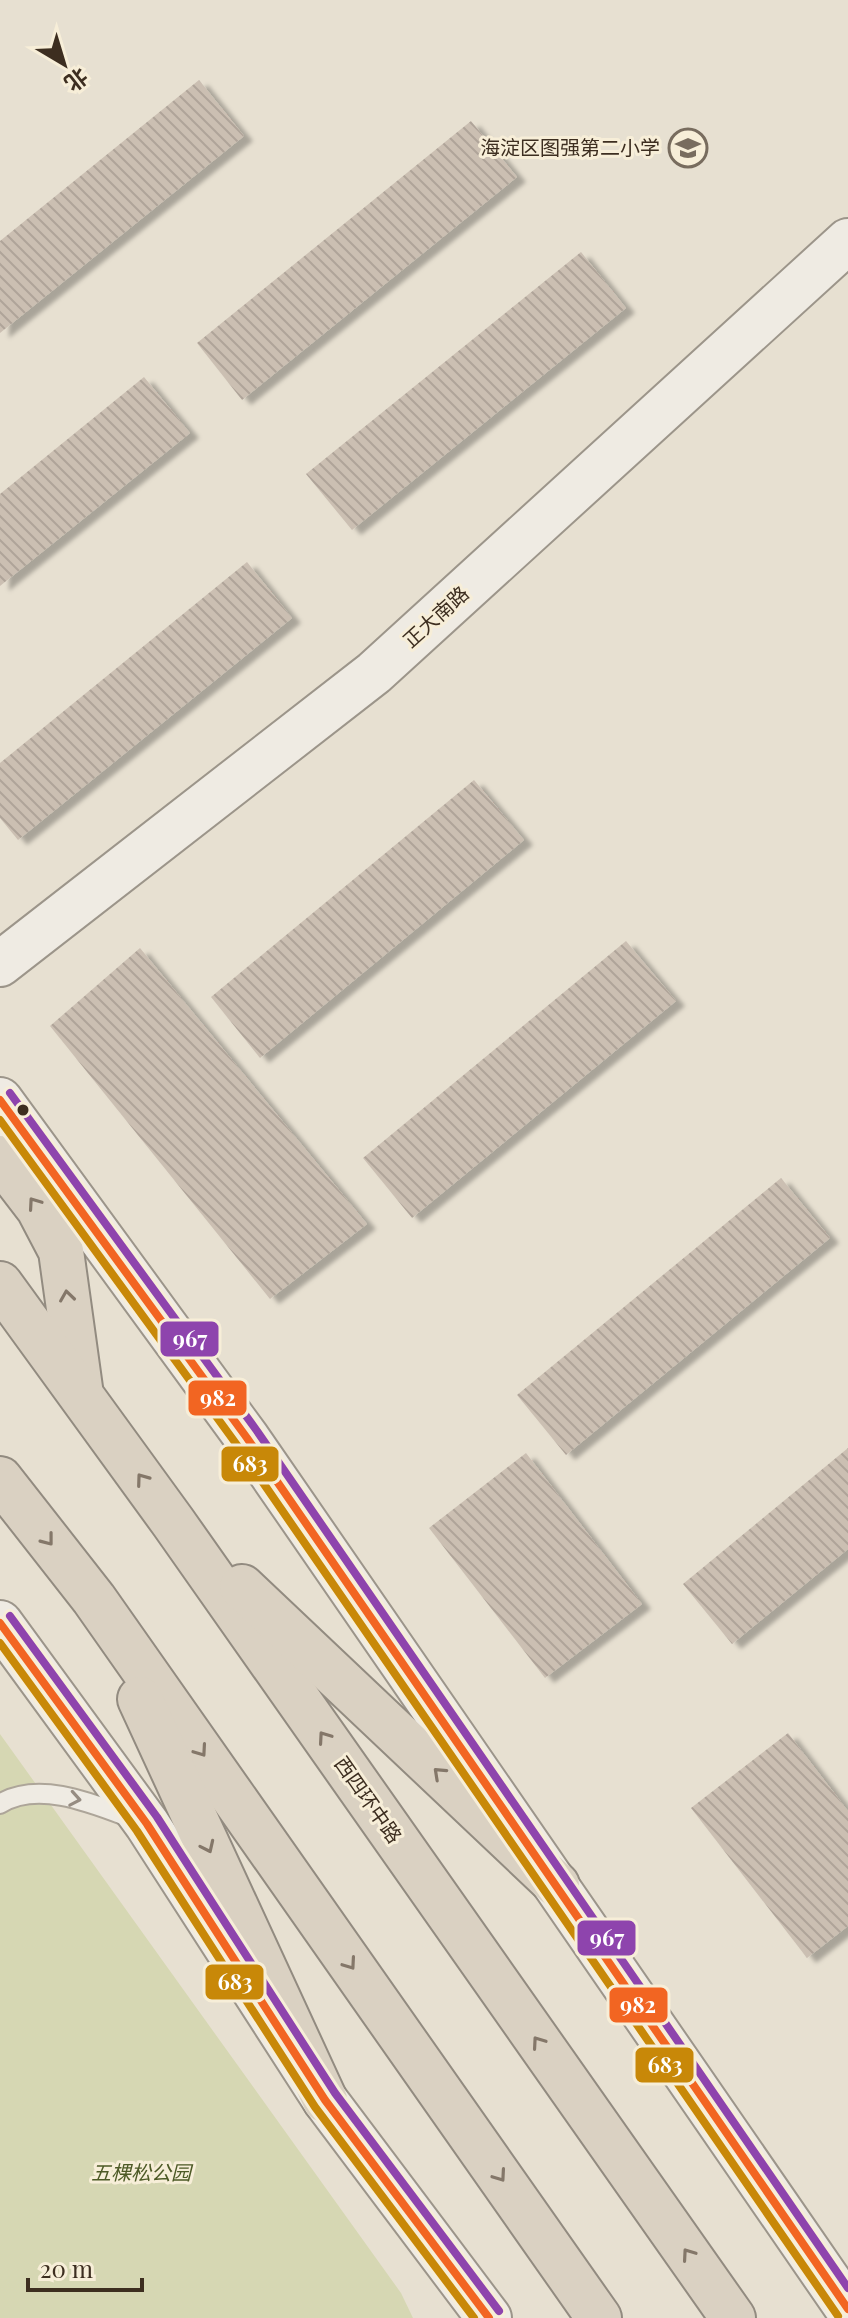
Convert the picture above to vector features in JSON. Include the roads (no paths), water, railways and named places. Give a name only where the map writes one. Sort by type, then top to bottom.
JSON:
[{"type":"highway","points":[[0,1158],[39,1209],[61,1251],[81,1395]]},
{"type":"highway","name":"西四环中路","points":[[0,1284],[173,1522],[733,2318]]},
{"type":"highway","points":[[0,1479],[94,1599],[599,2318]]},
{"type":"highway","points":[[173,1522],[557,1885]]},
{"type":"highway","points":[[94,1599],[325,2100]]},
{"type":"street","name":"正大南路","points":[[0,964],[374,673],[848,241]]},
{"type":"street","points":[[0,1100],[238,1425],[848,2309]]},
{"type":"street","points":[[0,1623],[147,1824],[325,2100],[489,2318]]},
{"type":"lane","points":[[0,1804],[34,1795],[79,1797],[147,1824]]},
{"type":"place","name":"海淀区图强第二小学","points":[[688,148]]},
{"type":"park label","name":"五棵松公园","points":[[141,2173]]}]
